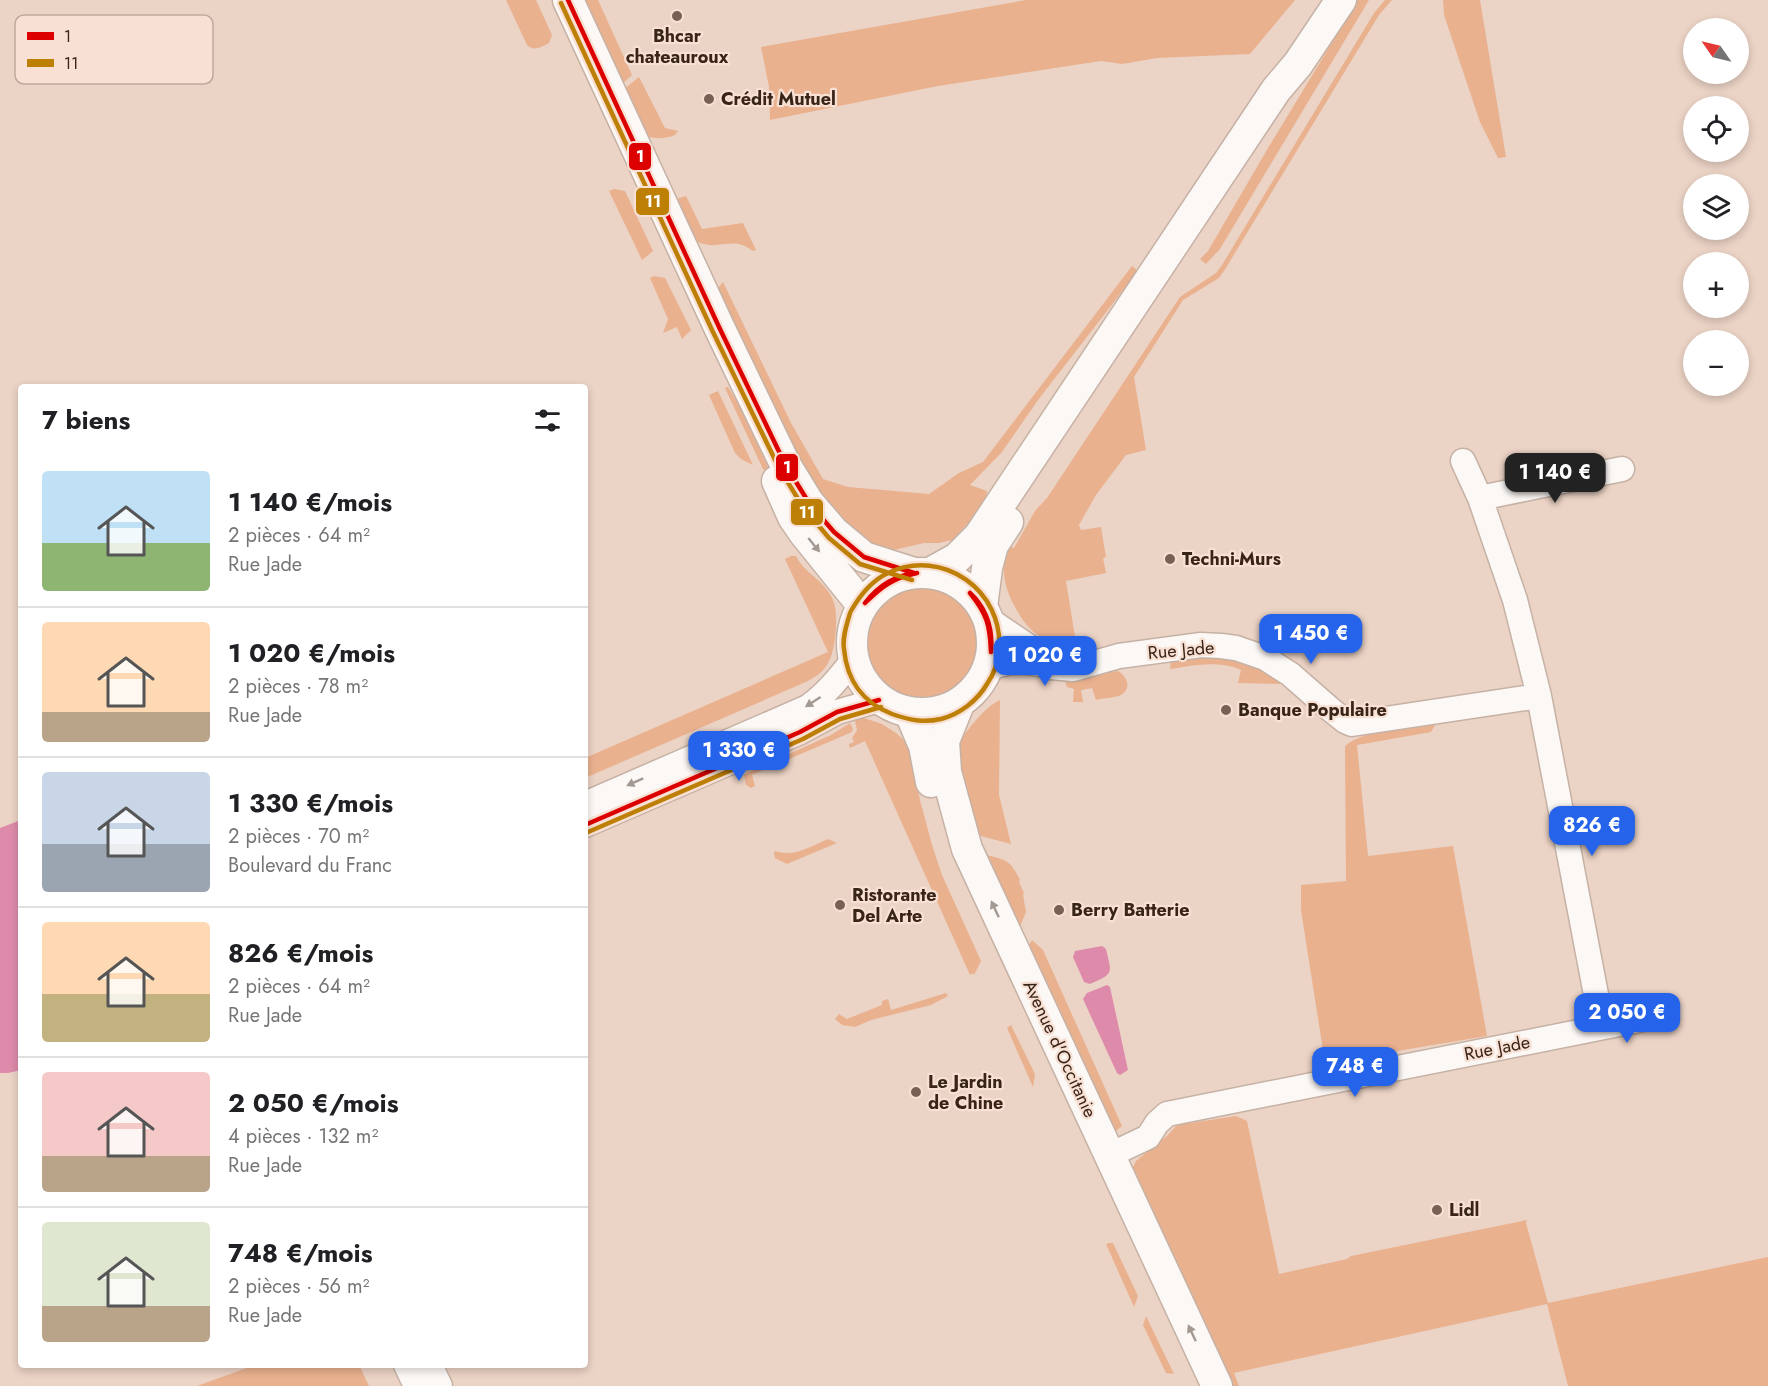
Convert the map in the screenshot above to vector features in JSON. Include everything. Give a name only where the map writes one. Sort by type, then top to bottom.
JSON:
[{"type":"main road","points":[[553,0],[692,294],[793,517],[862,605]]},
{"type":"main road","points":[[568,0],[719,327],[785,464],[809,503],[834,532],[864,557],[922,573],[943,576],[960,584],[977,599],[985,613],[993,644],[988,668],[976,689],[959,704],[936,713],[910,713],[879,700],[864,685],[857,673],[851,643],[852,629],[862,605],[872,593],[894,578],[922,573],[957,558],[980,536],[1276,90],[1298,64],[1341,0]]},
{"type":"main road","points":[[985,613],[987,568],[993,545],[1193,239],[1286,92],[1298,64]]},
{"type":"main road","name":"Avenue d'Occitanie","points":[[959,704],[944,741],[946,772],[967,849],[1217,1386]]},
{"type":"main road","name":"Avenue d'Occitanie","points":[[910,713],[924,746],[937,813],[956,872],[1194,1386]]},
{"type":"street","points":[[1464,461],[1480,498],[1515,600],[1539,696],[1602,1026]]},
{"type":"street","points":[[1480,498],[1622,469]]},
{"type":"street","name":"Rue Jade","points":[[985,613],[1038,653],[1056,659],[1078,660],[1086,664]]},
{"type":"street","name":"Rue Jade","points":[[988,668],[1011,662],[1025,662],[1073,669],[1128,655],[1201,645],[1236,648],[1265,658],[1290,674],[1337,715],[1352,724],[1539,696]]},
{"type":"street","points":[[588,803],[808,707],[833,686],[853,660]]},
{"type":"street","points":[[588,824],[800,732],[837,712],[879,700]]},
{"type":"street","name":"Rue Jade","points":[[1110,1155],[1148,1137],[1157,1123],[1167,1114],[1644,1019]]},
{"type":"street","points":[[407,1368],[416,1386]]},
{"type":"street","points":[[431,1368],[440,1386]]},
{"type":"shaded area","points":[[506,0],[536,0],[552,35],[549,43],[535,48],[527,45]]},
{"type":"shaded area","points":[[583,0],[598,0],[632,75],[622,84]]},
{"type":"shaded area","points":[[1026,0],[1295,0],[1250,54],[1157,58],[1122,64],[1101,61],[938,86],[770,120],[769,87],[761,47]]},
{"type":"shaded area","points":[[1358,0],[1369,0],[1220,249],[1206,264],[1200,259],[1208,251]]},
{"type":"shaded area","points":[[1385,0],[1392,0],[1379,15],[1224,271],[1219,278],[1183,300],[1134,377],[1146,450],[1126,455],[1096,495],[1079,525],[1081,530],[1101,527],[1106,573],[1066,581],[1077,649],[1056,644],[1039,636],[1032,631],[1020,615],[1012,602],[1005,582],[1004,571],[1009,546],[1014,548],[1035,511],[1047,498],[1180,297],[1216,273],[1222,265],[1374,13]]},
{"type":"shaded area","points":[[1443,0],[1480,0],[1506,157],[1498,158],[1480,122],[1444,15]]},
{"type":"shaded area","points":[[639,77],[665,128],[678,131],[675,135],[660,138],[646,136],[624,89]]},
{"type":"shaded area","points":[[614,189],[625,191],[653,251],[642,260],[609,191]]},
{"type":"shaded area","points":[[686,196],[702,229],[743,223],[756,250],[753,251],[739,244],[710,245],[695,242],[676,199]]},
{"type":"shaded area","points":[[1132,266],[1138,271],[1038,400],[1002,452],[970,485],[987,491],[986,502],[975,527],[968,523],[952,540],[924,543],[890,551],[867,546],[820,495],[797,457],[718,288],[723,282],[791,423],[823,479],[848,487],[929,494],[959,473],[983,462]]},
{"type":"shaded area","points":[[654,276],[665,278],[691,330],[682,339],[677,327],[663,333],[668,319],[650,278]]},
{"type":"shaded area","points":[[728,387],[741,408],[772,476],[763,469],[725,388]]},
{"type":"shaded area","points":[[718,391],[753,465],[735,453],[709,395]]},
{"type":"shaded area","points":[[796,556],[823,585],[835,605],[834,647],[822,671],[808,681],[588,777],[588,757],[828,652],[785,559]]},
{"type":"shaded area","points":[[924,584],[947,589],[966,601],[978,620],[983,643],[978,666],[966,685],[947,697],[924,702],[901,697],[882,685],[870,666],[865,643],[870,620],[882,601],[901,589]]},
{"type":"shaded area","points":[[1216,654],[1253,663],[1284,681],[1281,684],[1238,683],[1241,670],[1224,665],[1206,664],[1170,669],[1171,658]]},
{"type":"shaded area","points":[[1118,671],[1127,682],[1127,689],[1121,695],[1096,700],[1092,688],[1081,690],[1083,702],[1073,702],[1074,689],[1067,687],[1064,678]]},
{"type":"shaded area","points":[[1000,700],[999,795],[1011,844],[977,835],[959,764],[958,743],[982,713]]},
{"type":"shaded area","points":[[861,717],[882,724],[909,745],[920,800],[942,875],[981,961],[974,975],[973,973],[970,975],[865,741],[850,748],[849,744],[854,742],[852,738],[857,730],[855,721]]},
{"type":"shaded area","points":[[1437,722],[1431,732],[1357,745],[1368,856],[1453,846],[1487,1036],[1325,1063],[1301,910],[1301,885],[1346,881],[1345,746],[1376,732]]},
{"type":"shaded area","points":[[850,723],[852,732],[752,775],[755,786],[751,788],[746,785],[744,775],[749,772],[831,735]]},
{"type":"shaded area","points":[[18,821],[18,1071],[8,1073],[0,1073],[0,828]]},
{"type":"shaded area","points":[[828,839],[837,843],[787,864],[775,858],[775,851],[796,852]]},
{"type":"shaded area","points":[[986,855],[1007,862],[1020,880],[1026,912],[1019,929]]},
{"type":"shaded area","points":[[1032,940],[1043,950],[1122,1126],[1114,1133],[1027,948]]},
{"type":"shaded area","points":[[1102,946],[1106,949],[1109,972],[1103,978],[1090,984],[1084,982],[1073,957],[1075,951]]},
{"type":"shaded area","points":[[1107,985],[1110,987],[1128,1070],[1120,1075],[1117,1073],[1083,999],[1087,993]]},
{"type":"shaded area","points":[[946,993],[948,996],[931,1005],[871,1020],[855,1027],[842,1025],[835,1019],[839,1014],[847,1019],[882,1005],[882,1001],[888,999],[891,1010]]},
{"type":"shaded area","points":[[1011,1025],[1035,1074],[1033,1087],[1007,1028]]},
{"type":"shaded area","points":[[1236,1116],[1247,1121],[1279,1274],[1347,1259],[1351,1256],[1527,1220],[1548,1303],[1768,1257],[1768,1386],[1568,1386],[1547,1304],[1234,1373],[1239,1386],[1233,1386],[1132,1169],[1136,1161],[1177,1125]]},
{"type":"shaded area","points":[[1113,1243],[1138,1296],[1134,1307],[1106,1244]]},
{"type":"shaded area","points":[[1146,1316],[1174,1374],[1166,1373],[1143,1325]]},
{"type":"shaded area","points":[[247,1368],[360,1368],[369,1386],[197,1386]]},
{"type":"transit line","name":"1","points":[[568,0],[785,464],[809,503],[834,532],[864,557],[914,573]]},
{"type":"transit line","name":"11","points":[[561,3],[712,330],[779,468],[803,507],[829,538],[860,564],[912,580]]},
{"type":"transit line","name":"11","points":[[850,613],[844,640],[849,671],[864,697],[892,714],[922,721],[948,717],[973,701],[994,672],[999,650],[998,629],[992,609],[981,593],[966,580],[949,570],[929,566],[909,566],[888,573],[866,589],[851,611]]},
{"type":"transit line","name":"1","points":[[865,603],[888,582],[901,576],[917,573]]},
{"type":"transit line","name":"1","points":[[865,603],[888,584],[901,577],[917,573]]},
{"type":"transit line","name":"1","points":[[970,593],[981,606],[988,620],[991,652]]},
{"type":"transit line","name":"1","points":[[970,593],[986,620],[991,652]]},
{"type":"transit line","name":"1","points":[[588,824],[800,732],[837,712],[879,700]]},
{"type":"transit line","name":"11","points":[[588,832],[803,739],[840,719],[881,707]]},
{"type":"place","name":"Bhcar chateauroux","points":[[677,16]]},
{"type":"place","name":"Crédit Mutuel","points":[[709,99]]},
{"type":"place","name":"Techni-Murs","points":[[1170,559]]},
{"type":"place","name":"Banque Populaire","points":[[1226,710]]},
{"type":"place","name":"Ristorante Del Arte","points":[[840,905]]},
{"type":"place","name":"Berry Batterie","points":[[1059,910]]},
{"type":"place","name":"Le Jardin de Chine","points":[[916,1092]]},
{"type":"place","name":"Lidl","points":[[1437,1210]]}]
